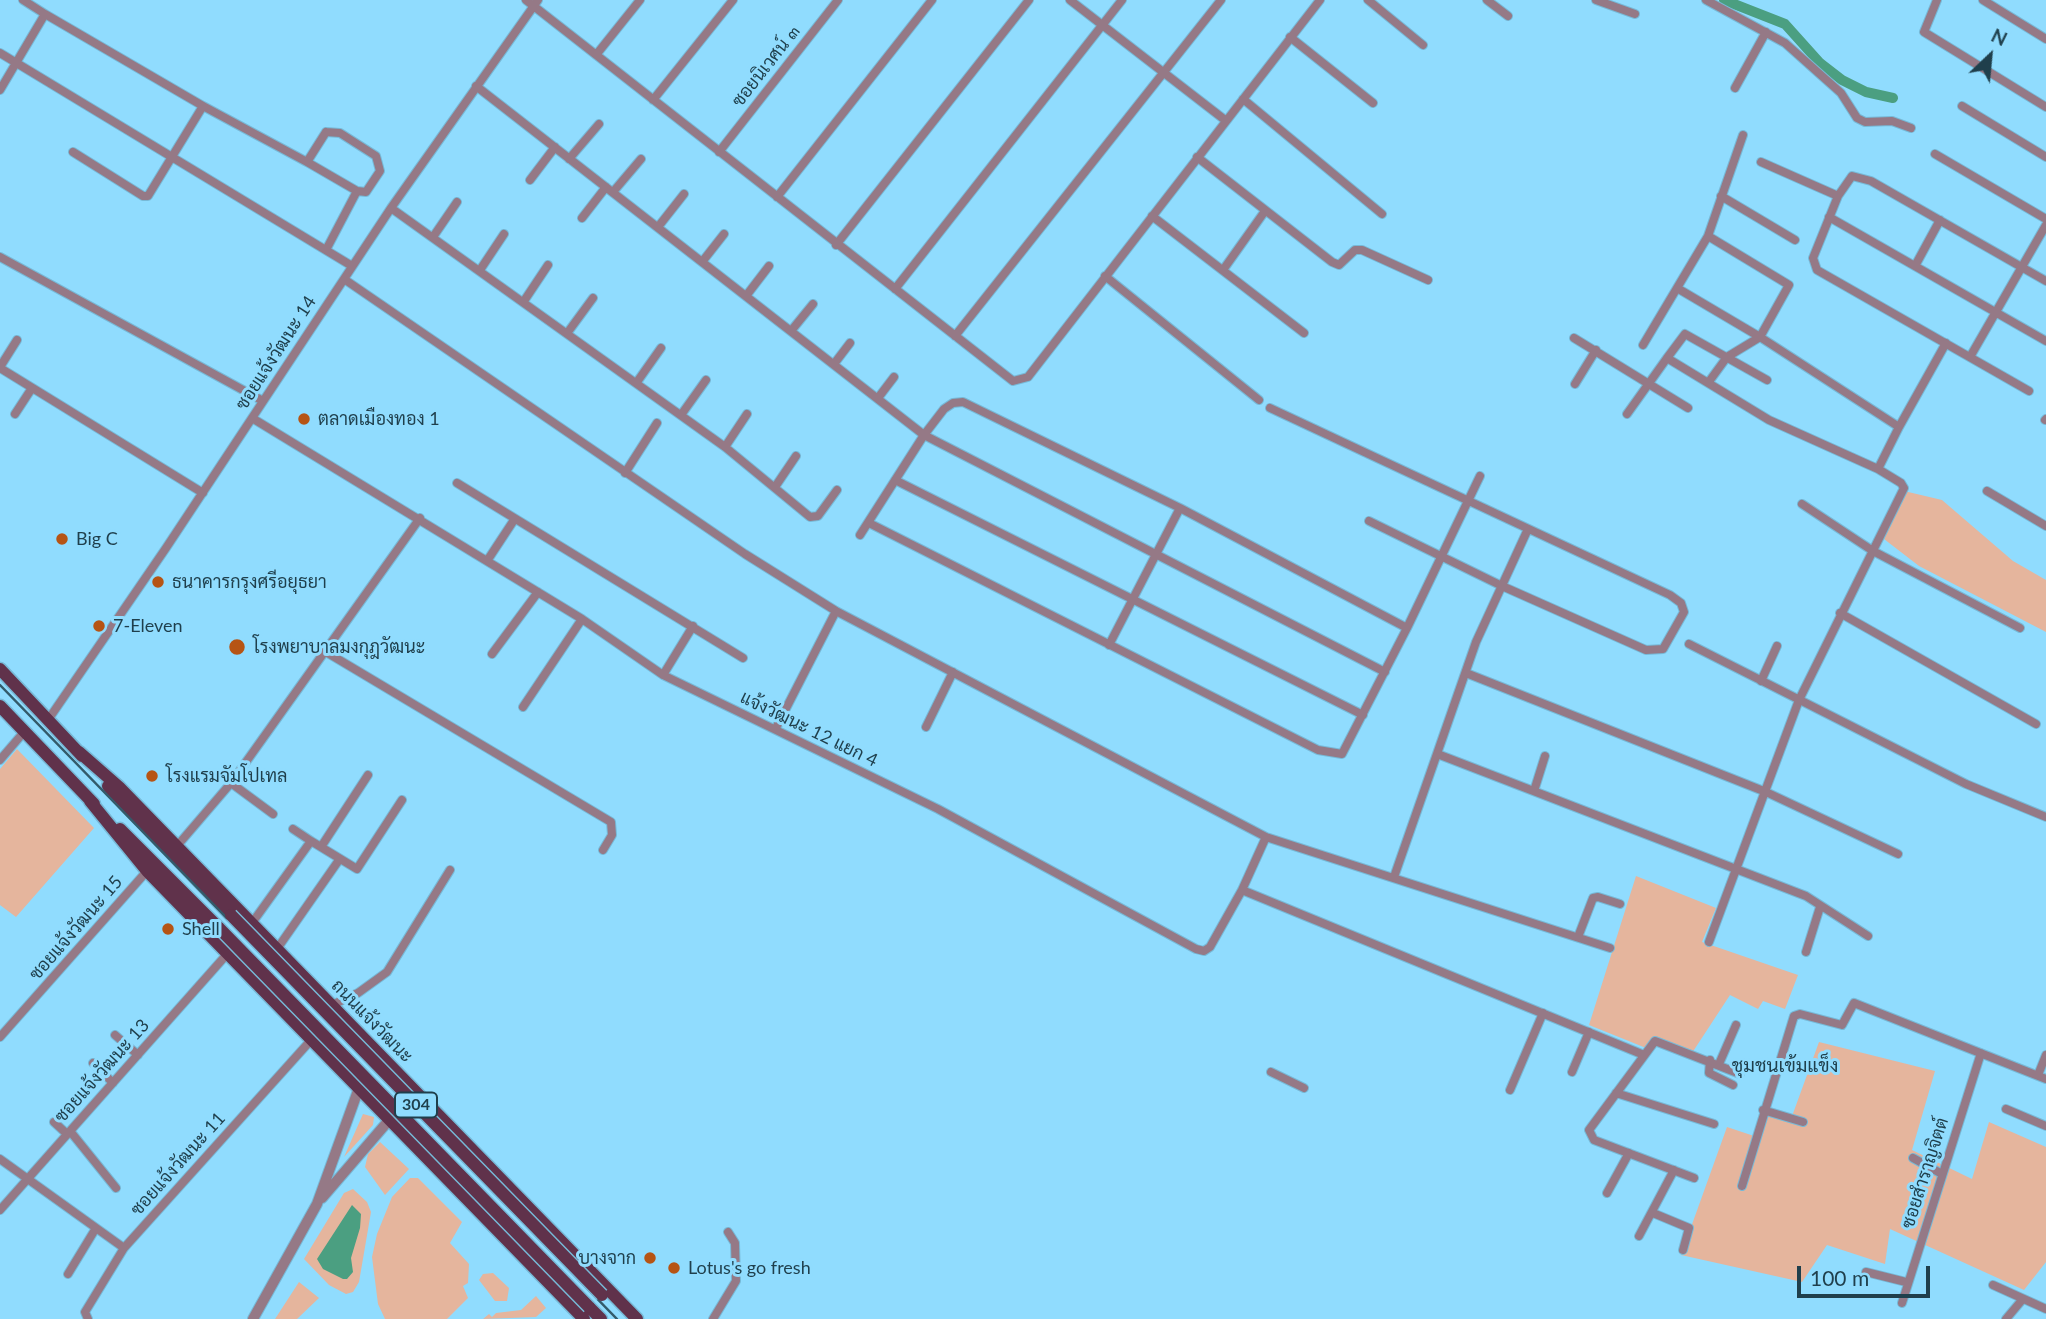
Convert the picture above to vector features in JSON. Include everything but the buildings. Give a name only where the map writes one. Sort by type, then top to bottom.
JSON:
[{"type":"main road","name":"ถนนแจ้งวัฒนะ","points":[[0,669],[79,752],[114,794],[625,1319]]},
{"type":"main road","name":"304","points":[[0,706],[90,801],[219,928],[587,1313]]},
{"type":"main road","name":"ถนนแจ้งวัฒนะ","points":[[79,752],[119,787],[637,1319]]},
{"type":"main road","name":"304","points":[[90,801],[147,871],[421,1152],[587,1313],[600,1319]]},
{"type":"main road","points":[[345,1074],[354,1076],[365,1068],[372,1056],[371,1045]]},
{"type":"main road","points":[[390,1119],[417,1093]]},
{"type":"main road","points":[[421,1152],[418,1144],[425,1130],[439,1126],[451,1127]]},
{"type":"street","points":[[23,0],[203,106],[357,191],[366,192],[380,165],[376,156],[349,138],[334,132],[326,132],[307,162]]},
{"type":"street","points":[[596,55],[640,0]]},
{"type":"street","points":[[653,100],[733,0]]},
{"type":"street","name":"ซอยนิเวศน์ ๓","points":[[719,152],[838,0]]},
{"type":"street","points":[[777,198],[932,0]]},
{"type":"street","points":[[836,245],[1029,0]]},
{"type":"street","points":[[1070,0],[1225,120]]},
{"type":"street","points":[[895,289],[1122,0]]},
{"type":"street","points":[[955,336],[1221,0]]},
{"type":"street","points":[[533,2],[836,245],[1003,376],[1013,381],[1028,377],[1320,0]]},
{"type":"street","points":[[1368,0],[1423,45]]},
{"type":"street","points":[[1488,0],[1508,16]]},
{"type":"street","points":[[1596,0],[1635,14]]},
{"type":"street","points":[[1706,0],[1786,43],[1841,93],[1857,118],[1866,122],[1892,121],[1911,128]]},
{"type":"street","points":[[1937,0],[1924,32],[2046,107]]},
{"type":"street","points":[[1983,0],[2046,38]]},
{"type":"street","name":"ซอยแจ้งวัฒนะ 14","points":[[48,720],[391,208],[533,2]]},
{"type":"street","points":[[0,90],[45,14]]},
{"type":"street","points":[[1735,88],[1766,32]]},
{"type":"street","points":[[1290,37],[1373,103]]},
{"type":"street","points":[[0,53],[352,266]]},
{"type":"street","points":[[475,86],[924,435],[1385,672]]},
{"type":"street","points":[[1242,99],[1382,214]]},
{"type":"street","points":[[73,152],[146,197],[203,106]]},
{"type":"street","points":[[1962,106],[2046,157]]},
{"type":"street","points":[[569,159],[599,124]]},
{"type":"street","points":[[1643,345],[1708,236],[1742,135]]},
{"type":"street","points":[[530,180],[555,147]]},
{"type":"street","points":[[1936,154],[2046,219]]},
{"type":"street","points":[[1197,156],[1265,211],[1339,265],[1355,250],[1362,250],[1428,280]]},
{"type":"street","points":[[582,218],[641,159]]},
{"type":"street","points":[[1761,162],[1838,196]]},
{"type":"street","points":[[2029,391],[1817,270],[1813,258],[1838,196],[1852,176],[1860,177],[1940,220],[2046,281]]},
{"type":"street","points":[[326,250],[357,191]]},
{"type":"street","points":[[658,227],[684,194]]},
{"type":"street","points":[[1721,196],[1795,240]]},
{"type":"street","points":[[433,237],[457,202]]},
{"type":"street","points":[[391,208],[637,382],[814,517],[837,491]]},
{"type":"street","points":[[1223,270],[1265,211]]},
{"type":"street","points":[[1152,216],[1304,333]]},
{"type":"street","points":[[1829,217],[2046,341]]},
{"type":"street","points":[[1915,266],[1940,220]]},
{"type":"street","points":[[1970,357],[2046,225]]},
{"type":"street","points":[[480,270],[504,234]]},
{"type":"street","points":[[702,262],[724,234]]},
{"type":"street","points":[[1708,236],[1790,281],[1760,337],[1727,356],[1708,383]]},
{"type":"street","points":[[0,257],[263,401]]},
{"type":"street","points":[[524,301],[548,265]]},
{"type":"street","points":[[746,296],[769,266]]},
{"type":"street","points":[[1105,276],[1259,400]]},
{"type":"street","points":[[344,279],[745,554],[836,611],[1266,837],[1610,948]]},
{"type":"street","points":[[1677,288],[1760,337],[1899,427]]},
{"type":"street","points":[[568,332],[593,298]]},
{"type":"street","points":[[791,331],[813,304]]},
{"type":"street","points":[[1627,414],[1685,334],[1767,380]]},
{"type":"street","points":[[1574,338],[1688,408]]},
{"type":"street","points":[[17,340],[0,368],[202,493]]},
{"type":"street","points":[[1878,469],[1946,343]]},
{"type":"street","points":[[834,364],[850,344]]},
{"type":"street","points":[[637,382],[660,348]]},
{"type":"street","points":[[1575,384],[1596,350]]},
{"type":"street","points":[[1667,358],[1769,420],[1878,469],[1901,483],[1904,488],[1840,613],[1799,701],[1709,942]]},
{"type":"street","points":[[878,398],[894,377]]},
{"type":"street","points":[[681,415],[706,380]]},
{"type":"street","points":[[15,414],[32,388]]},
{"type":"street","points":[[860,535],[924,435],[944,409],[953,403],[963,402],[1181,509],[1407,628]]},
{"type":"street","points":[[1270,408],[1670,595],[1681,603],[1684,612],[1663,649],[1654,652],[1502,586],[1369,521]]},
{"type":"street","points":[[725,447],[747,414]]},
{"type":"street","name":"แจ้งวัฒนะ 12 แยก 4","points":[[252,418],[421,518],[582,619],[663,675],[776,728],[938,810],[1196,949],[1204,951],[1210,947],[1242,890]]},
{"type":"street","points":[[625,473],[657,423]]},
{"type":"street","points":[[775,487],[796,456]]},
{"type":"street","points":[[869,523],[1330,754],[1342,754],[1407,628],[1480,476]]},
{"type":"street","points":[[895,480],[1363,715]]},
{"type":"street","points":[[457,483],[743,658]]},
{"type":"street","points":[[1987,491],[2046,526]]},
{"type":"street","points":[[1802,504],[1873,551],[2020,628]]},
{"type":"street","points":[[1108,645],[1181,509]]},
{"type":"street","points":[[177,846],[231,783],[421,518]]},
{"type":"street","points":[[488,561],[514,520]]},
{"type":"street","points":[[1394,877],[1440,755],[1466,673],[1528,529]]},
{"type":"street","points":[[492,654],[538,592]]},
{"type":"street","points":[[776,728],[836,611]]},
{"type":"street","points":[[1840,613],[2036,724]]},
{"type":"street","points":[[523,707],[582,619]]},
{"type":"street","points":[[663,675],[693,626]]},
{"type":"street","points":[[1689,644],[1966,784],[2046,817]]},
{"type":"street","points":[[1762,681],[1777,646]]},
{"type":"street","points":[[326,652],[611,822],[612,835],[603,850]]},
{"type":"street","points":[[926,727],[953,672]]},
{"type":"street","points":[[1466,673],[1766,792],[1898,854]]},
{"type":"street","points":[[0,760],[24,732]]},
{"type":"street","points":[[1440,755],[1806,896],[1868,936]]},
{"type":"street","points":[[1534,791],[1545,756]]},
{"type":"street","points":[[321,847],[368,775]]},
{"type":"street","points":[[231,783],[273,814]]},
{"type":"street","points":[[293,830],[352,869],[362,865],[402,800]]},
{"type":"street","points":[[1266,837],[1242,890],[1644,1055]]},
{"type":"street","points":[[252,923],[311,841]]},
{"type":"street","points":[[277,949],[339,860]]},
{"type":"street","points":[[331,1005],[358,993],[387,972],[450,870]]},
{"type":"street","name":"ซอยแจ้งวัฒนะ 15","points":[[0,1037],[147,871]]},
{"type":"street","points":[[1578,937],[1592,898],[1598,897],[1620,904]]},
{"type":"street","points":[[1806,952],[1820,907]]},
{"type":"street","name":"ซอยแจ้งวัฒนะ 13","points":[[0,1210],[228,953]]},
{"type":"street","points":[[1742,1186],[1763,1110],[1794,1016],[1800,1014],[1842,1025],[1854,1003],[2042,1077],[2046,1055]]},
{"type":"street","points":[[1510,1090],[1543,1013]]},
{"type":"street","points":[[1719,1064],[1736,1026]]},
{"type":"street","points":[[1572,1072],[1589,1032]]},
{"type":"street","points":[[114,1035],[138,1055]]},
{"type":"street","name":"ซอยแจ้งวัฒนะ 11","points":[[88,1319],[85,1312],[124,1248],[312,1039]]},
{"type":"street","points":[[1694,1178],[1589,1136],[1589,1130],[1651,1044],[1660,1041],[1740,1074]]},
{"type":"street","name":"ซอยสำราญจิตต์","points":[[1902,1303],[1906,1282],[1981,1053]]},
{"type":"street","points":[[1710,1060],[1709,1073],[1733,1085]]},
{"type":"street","points":[[93,1063],[113,1083]]},
{"type":"street","points":[[1271,1072],[1304,1088]]},
{"type":"street","points":[[253,1319],[317,1204],[359,1088]]},
{"type":"street","points":[[1616,1093],[1714,1124]]},
{"type":"street","points":[[2006,1109],[2046,1126]]},
{"type":"street","points":[[1763,1110],[1803,1122]]},
{"type":"street","points":[[317,1204],[390,1119]]},
{"type":"street","points":[[54,1122],[68,1133],[116,1188]]},
{"type":"street","points":[[1607,1193],[1629,1153]]},
{"type":"street","points":[[1913,1157],[1942,1174]]},
{"type":"street","points":[[0,1159],[124,1248]]},
{"type":"street","points":[[1639,1236],[1674,1170]]},
{"type":"street","points":[[1653,1213],[1687,1225],[1689,1232],[1683,1250]]},
{"type":"street","points":[[68,1274],[96,1227]]},
{"type":"street","points":[[713,1319],[736,1280],[736,1243],[728,1232]]},
{"type":"street","points":[[1867,1272],[1906,1282]]},
{"type":"street","points":[[1993,1285],[2046,1309]]},
{"type":"street","points":[[2006,1319],[2022,1300]]},
{"type":"shaded area","points":[[1904,491],[1942,500],[2013,561],[2046,580],[2046,632],[1919,566],[1884,539]]},
{"type":"shaded area","points":[[17,749],[94,828],[16,917],[0,905],[0,769]]},
{"type":"shaded area","points":[[1636,876],[1716,908],[1702,942],[1798,975],[1785,1009],[1763,1001],[1758,1009],[1730,995],[1692,1053],[1655,1036],[1646,1048],[1589,1025]]},
{"type":"shaded area","points":[[1819,1042],[1935,1071],[1912,1150],[1972,1179],[1989,1122],[2046,1147],[2046,1262],[2024,1290],[1890,1229],[1885,1264],[1827,1245],[1802,1282],[1681,1255],[1727,1127],[1757,1137],[1765,1111],[1791,1119]]},
{"type":"shaded area","points":[[363,1114],[374,1117],[373,1125],[344,1157]]},
{"type":"shaded area","points":[[380,1142],[409,1169],[385,1195],[365,1167],[368,1154]]},
{"type":"shaded area","points":[[410,1178],[418,1178],[462,1222],[450,1243],[469,1264],[468,1283],[463,1286],[468,1298],[447,1319],[385,1319],[378,1304],[372,1257],[377,1234],[392,1197]]},
{"type":"shaded area","points":[[353,1189],[367,1202],[371,1212],[359,1282],[353,1292],[346,1294],[329,1285],[304,1259],[344,1193]]},
{"type":"shaded area","points":[[352,1205],[361,1214],[360,1228],[351,1258],[353,1272],[347,1279],[343,1279],[323,1269],[317,1259]]},
{"type":"shaded area","points":[[493,1273],[509,1288],[507,1301],[495,1301],[479,1280],[483,1274]]},
{"type":"shaded area","points":[[299,1282],[319,1298],[297,1319],[275,1319]]},
{"type":"shaded area","points":[[536,1296],[546,1308],[536,1317],[483,1319],[489,1314],[492,1317],[496,1313],[521,1310]]},
{"type":"waterway","points":[[1724,0],[1785,24],[1820,63],[1842,80],[1866,92],[1893,98]]},
{"type":"railway","points":[[0,685],[617,1319]]},
{"type":"place","name":"ตลาดเมืองทอง 1","points":[[304,419]]},
{"type":"place","name":"Big C","points":[[62,539]]},
{"type":"place","name":"ธนาคารกรุงศรีอยุธยา","points":[[158,582]]},
{"type":"place","name":"7-Eleven","points":[[99,626]]},
{"type":"place","name":"โรงพยาบาลมงกุฎวัฒนะ","points":[[237,647]]},
{"type":"place","name":"โรงแรมจัมโปเทล","points":[[152,776]]},
{"type":"place","name":"Shell","points":[[168,929]]},
{"type":"place","name":"บางจาก","points":[[650,1258]]},
{"type":"place","name":"Lotus's go fresh","points":[[674,1268]]},
{"type":"district","name":"ชุมชนเข้มแข็ง","points":[[1785,1066]]}]
